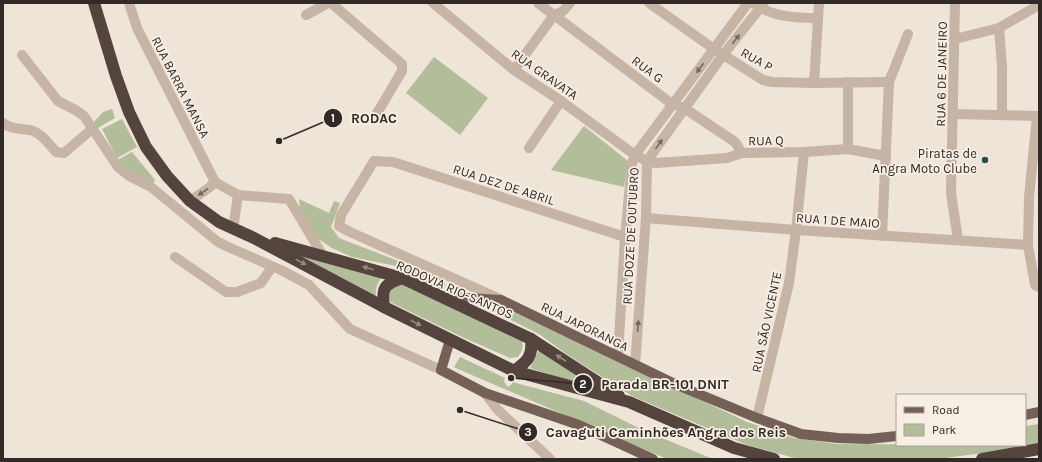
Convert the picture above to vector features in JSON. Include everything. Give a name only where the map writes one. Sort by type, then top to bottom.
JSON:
[{"type":"highway","name":"RODOVIA RIO-SANTOS","points":[[94,3],[116,76],[129,112],[146,147],[167,176],[190,201],[219,222],[254,238],[450,340],[514,371],[629,402],[734,448],[774,459]]},
{"type":"highway","name":"RODOVIA RIO-SANTOS","points":[[254,238],[402,278],[531,339],[629,402]]},
{"type":"highway","points":[[384,306],[382,295],[385,286],[402,278]]},
{"type":"highway","points":[[514,371],[526,362],[532,350],[531,339]]},
{"type":"highway","points":[[982,459],[1039,449]]},
{"type":"main road","points":[[447,300],[467,298],[501,300]]},
{"type":"main road","name":"RUA JAPORANGA","points":[[501,300],[676,385],[801,434],[838,438],[868,439],[896,436]]},
{"type":"main road","points":[[450,340],[441,370],[485,393],[579,425],[653,459]]},
{"type":"main road","points":[[1026,414],[1039,412]]},
{"type":"street","name":"RUA BARRA MANSA","points":[[129,3],[137,28],[215,182]]},
{"type":"street","points":[[306,15],[329,3],[402,64],[402,71],[373,120]]},
{"type":"street","name":"RUA GRAVATA","points":[[434,3],[514,70],[561,101],[635,155],[647,161]]},
{"type":"street","name":"RUA G","points":[[538,3],[672,104],[684,108],[735,142],[742,153]]},
{"type":"street","points":[[514,70],[554,15],[563,11],[570,3]]},
{"type":"street","name":"RUA P","points":[[649,3],[714,49],[763,80],[772,82],[814,83],[890,82]]},
{"type":"street","name":"RUA DOZE DE OUTUBRO","points":[[618,356],[625,237],[632,163],[635,155],[748,3]]},
{"type":"street","points":[[814,83],[819,3]]},
{"type":"street","name":"RUA 6 DE JANEIRO","points":[[955,3],[956,39],[951,194],[958,240]]},
{"type":"street","points":[[759,5],[794,18],[818,18]]},
{"type":"street","name":"RUA DOZE DE OUTUBRO","points":[[635,365],[646,218],[647,161],[759,5]]},
{"type":"street","points":[[956,39],[999,28],[1039,5]]},
{"type":"street","points":[[999,28],[1002,67],[1002,114]]},
{"type":"street","points":[[882,236],[890,82],[908,34]]},
{"type":"street","points":[[22,55],[58,101],[84,116],[92,130],[123,172],[151,187],[218,242],[283,271],[309,285],[350,329],[441,370]]},
{"type":"street","points":[[848,82],[848,149]]},
{"type":"street","points":[[529,148],[561,101]]},
{"type":"street","points":[[954,114],[1038,116],[1029,197],[1028,245],[1035,285],[1039,287]]},
{"type":"street","points":[[3,123],[9,127],[33,131],[42,137],[56,152],[64,153],[92,130]]},
{"type":"street","name":"RUA Q","points":[[647,161],[656,163],[727,158],[742,153],[804,152],[848,149],[886,156]]},
{"type":"street","name":"RUA SÃO VICENTE","points":[[757,418],[788,283],[796,230],[804,152]]},
{"type":"street","name":"RUA DEZ DE ABRIL","points":[[374,161],[394,162],[625,237]]},
{"type":"street","name":"RUA JAPORANGA","points":[[374,161],[341,215],[339,226],[501,300]]},
{"type":"street","points":[[190,201],[215,182],[238,195],[289,199],[323,256]]},
{"type":"street","points":[[630,188],[646,189]]},
{"type":"street","points":[[233,229],[238,195]]},
{"type":"street","name":"RUA 1 DE MAIO","points":[[646,218],[796,230],[1028,245]]},
{"type":"street","points":[[175,257],[226,292],[237,292],[261,283],[272,267]]},
{"type":"street","points":[[485,393],[498,409],[550,459]]},
{"type":"green space","points":[[434,57],[488,98],[460,135],[406,93]]},
{"type":"green space","points":[[112,109],[115,118],[96,129],[93,123],[103,112]]},
{"type":"green space","points":[[122,119],[137,147],[117,158],[102,129]]},
{"type":"green space","points":[[584,126],[628,161],[624,187],[551,170]]},
{"type":"green space","points":[[132,152],[155,180],[152,185],[133,178],[118,160]]},
{"type":"green space","points":[[299,199],[329,213],[334,201],[340,203],[331,227],[339,238],[442,278],[445,282],[445,286],[439,288],[396,266],[352,257],[332,248],[317,238],[300,208]]},
{"type":"green space","points":[[301,256],[382,277],[377,287],[376,297]]},
{"type":"green space","points":[[394,284],[402,285],[522,340],[523,347],[521,353],[518,357],[510,358],[462,337],[390,302],[388,297]]},
{"type":"green space","points":[[498,306],[505,308],[747,422],[794,438],[838,444],[896,444],[896,446],[1022,446],[937,459],[798,459],[747,445],[632,396],[565,353],[539,334],[494,311],[494,308]]},
{"type":"green space","points":[[540,348],[601,391],[530,368]]},
{"type":"green space","points":[[460,357],[505,378],[504,382],[508,387],[512,384],[512,382],[584,401],[645,431],[713,459],[667,459],[454,367]]},
{"type":"green space","points":[[1039,424],[1039,443],[1026,445],[1026,426]]},
{"type":"place","name":"RODAC","points":[[279,141]]},
{"type":"place","name":"Piratas de Angra Moto Clube","points":[[985,160]]},
{"type":"place","name":"Parada BR-101 DNIT","points":[[511,378]]},
{"type":"place","name":"Cavaguti Caminhões Angra dos Reis","points":[[460,410]]}]
